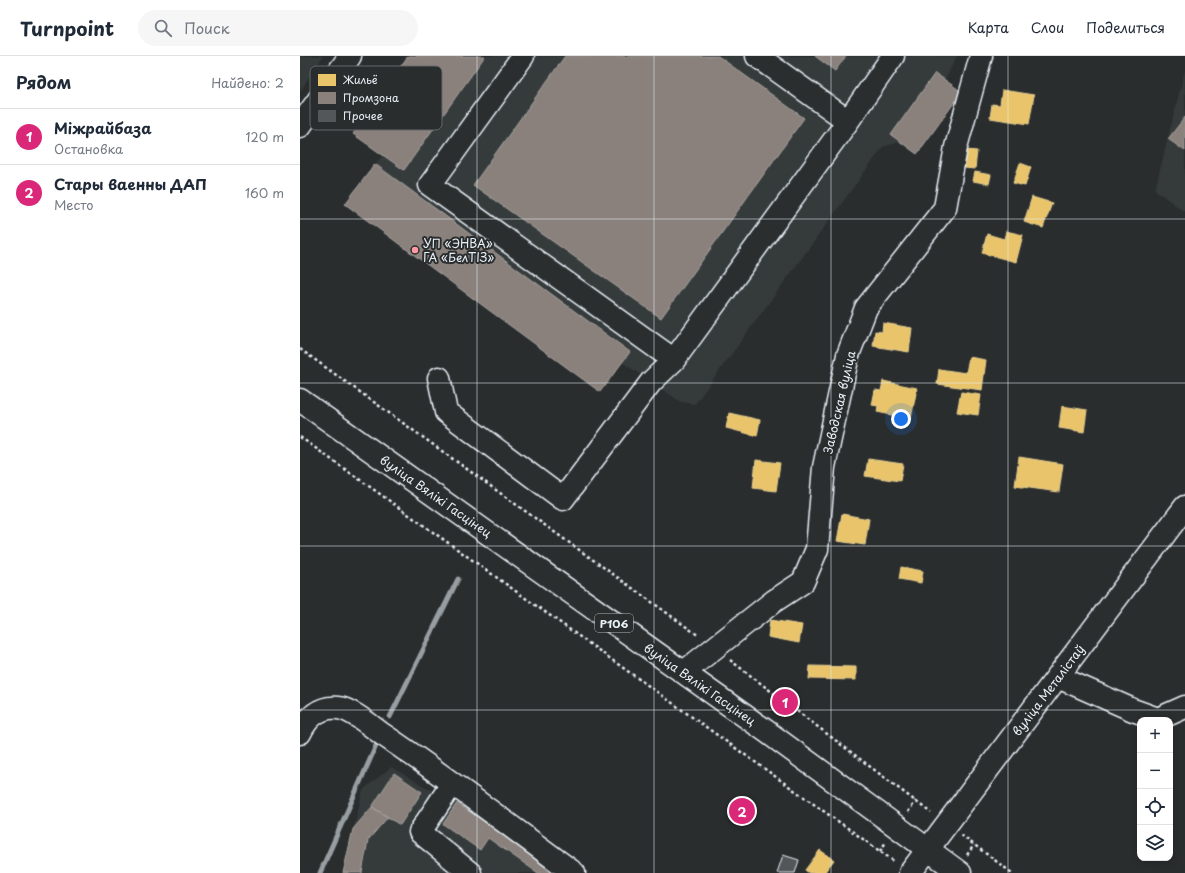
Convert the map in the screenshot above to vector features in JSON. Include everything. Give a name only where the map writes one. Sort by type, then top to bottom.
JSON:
[{"type":"street","points":[[343,66],[350,56]]},
{"type":"street","points":[[523,56],[430,185],[674,360]]},
{"type":"street","points":[[758,56],[848,121]]},
{"type":"street","points":[[439,378],[446,412],[563,499],[651,382],[674,360],[894,56]]},
{"type":"street","name":"Заводская вуліца","points":[[684,672],[774,601],[803,582],[817,549],[824,467],[848,355],[866,308],[945,208],[956,147],[980,56]]},
{"type":"street","points":[[300,126],[310,112]]},
{"type":"street","name":"вуліца Вялікі Гасцінец","points":[[300,400],[684,672],[960,873]]},
{"type":"street","name":"вуліца Металістаў","points":[[910,873],[945,824],[1058,677],[1185,507]]},
{"type":"street","points":[[1058,677],[1133,710],[1158,719],[1185,708]]},
{"type":"street","points":[[300,733],[306,720],[320,711],[338,708],[352,713],[574,873]]},
{"type":"street","points":[[452,784],[420,832],[470,873]]},
{"type":"path","points":[[300,349],[714,647],[945,824],[1012,873]]},
{"type":"path","points":[[300,437],[910,873]]},
{"type":"shaded area","points":[[300,56],[323,56],[316,66],[310,66],[310,76],[300,91]]},
{"type":"shaded area","name":"УП «ЭНВА» ГА «БелТІЗ»","points":[[408,56],[957,56],[945,80],[962,92],[917,154],[900,142],[883,147],[695,404],[681,402],[622,362],[600,392],[345,204],[375,164],[383,156],[353,134],[356,130],[442,130],[442,66],[401,66]]},
{"type":"shaded area","points":[[1185,70],[1185,212],[1155,190]]},
{"type":"shaded area","points":[[391,767],[443,797],[457,803],[558,873],[343,873],[363,790]]},
{"type":"building: Жильё","points":[[1002,90],[1034,95],[1029,124],[990,118],[992,104],[1000,105]]},
{"type":"building: Жильё","points":[[966,150],[977,151],[975,169],[964,168]]},
{"type":"building: Жильё","points":[[1020,163],[1031,167],[1025,186],[1013,183]]},
{"type":"building: Жильё","points":[[975,172],[991,175],[989,184],[973,181]]},
{"type":"building: Жильё","points":[[1032,197],[1052,203],[1043,228],[1024,222]]},
{"type":"building: Жильё","points":[[1006,231],[1023,235],[1016,262],[982,253],[987,234],[1004,239]]},
{"type":"building: Жильё","points":[[883,323],[912,328],[909,352],[873,346],[875,331],[882,332]]},
{"type":"building: Жильё","points":[[969,357],[986,360],[982,390],[937,384],[939,369],[966,373]]},
{"type":"building: Жильё","points":[[883,381],[917,388],[911,419],[877,412],[878,406],[872,405],[875,390],[881,391]]},
{"type":"building: Жильё","points":[[961,392],[981,395],[978,415],[957,412]]},
{"type":"building: Жильё","points":[[1062,406],[1087,410],[1084,432],[1059,428]]},
{"type":"building: Жильё","points":[[729,413],[760,420],[757,436],[726,428]]},
{"type":"building: Жильё","points":[[1019,457],[1063,464],[1059,492],[1015,486]]},
{"type":"building: Жильё","points":[[868,459],[903,464],[900,481],[865,476]]},
{"type":"building: Жильё","points":[[756,460],[780,463],[776,491],[753,488]]},
{"type":"building: Жильё","points":[[842,514],[869,519],[865,545],[837,541]]},
{"type":"building: Жильё","points":[[901,567],[923,571],[921,583],[899,579]]},
{"type":"building: Жильё","points":[[770,620],[802,625],[799,643],[768,637]]},
{"type":"building: Жильё","points":[[810,666],[856,667],[856,680],[809,679]]},
{"type":"building: Жильё","points":[[820,850],[834,860],[824,873],[809,873],[805,870]]},
{"type":"building: Промзона","points":[[408,56],[485,56],[442,117],[442,66],[401,66]]},
{"type":"building: Промзона","points":[[565,56],[718,56],[804,118],[661,318],[473,185]]},
{"type":"building: Промзона","points":[[815,56],[846,56],[835,71]]},
{"type":"building: Промзона","points":[[935,73],[962,92],[917,154],[891,135]]},
{"type":"building: Промзона","points":[[1185,117],[1185,151],[1168,139]]},
{"type":"building: Промзона","points":[[356,130],[432,130],[404,170],[353,134]]},
{"type":"building: Промзона","points":[[375,164],[630,352],[600,392],[345,204]]},
{"type":"building: Промзона","points":[[394,773],[422,792],[400,825],[372,807]]},
{"type":"building: Промзона","points":[[457,803],[558,873],[538,873],[488,838],[480,850],[443,824]]},
{"type":"building: Промзона","points":[[372,807],[388,817],[368,840],[362,873],[343,873],[353,829]]},
{"type":"building: Прочее","points":[[783,855],[799,860],[795,873],[777,873]]},
{"type":"waterway","points":[[390,717],[458,579]]},
{"type":"waterway","points":[[320,873],[379,739]]},
{"type":"place","name":"УП «ЭНВА» ГА «БелТІЗ»","points":[[415,250]]},
{"type":"place","name":"Міжрайбаза","points":[[785,702]]},
{"type":"place","name":"Стары ваенны ДАП","points":[[742,811]]}]
